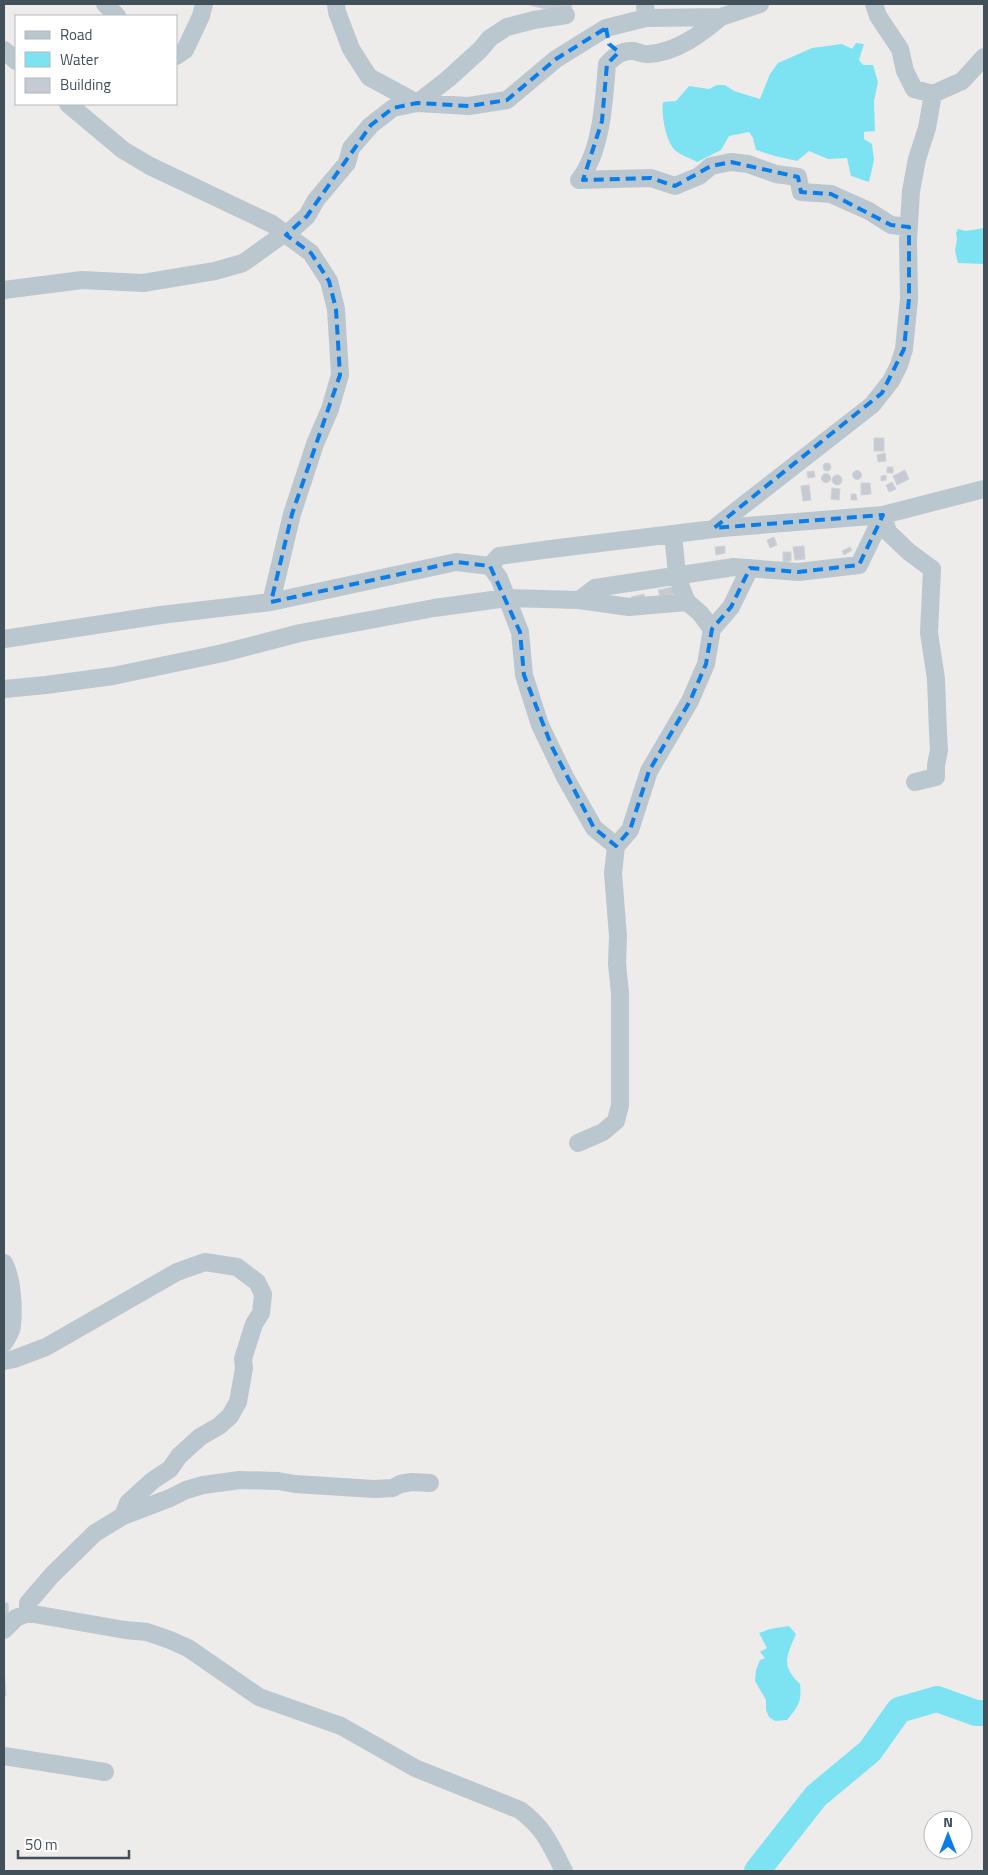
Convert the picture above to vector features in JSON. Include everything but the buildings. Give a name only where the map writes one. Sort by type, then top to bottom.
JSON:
[{"type":"street","points":[[105,4],[116,15]]},
{"type":"street","points":[[178,55],[185,50],[201,16],[204,4]]},
{"type":"street","points":[[336,4],[336,12],[351,49],[370,78],[417,102]]},
{"type":"street","points":[[760,4],[722,17],[700,35],[666,50],[648,55],[633,51],[619,52],[607,64],[602,121],[587,170],[579,180],[651,178],[675,186],[699,176],[711,166],[731,162],[748,164],[776,174],[798,177],[801,192],[831,194],[869,211],[892,225],[909,227]]},
{"type":"street","points":[[874,4],[878,16],[900,49],[905,71],[914,89],[933,94],[962,81],[984,57]]},
{"type":"street","points":[[4,290],[82,280],[143,283],[215,271],[243,263],[286,234],[307,216],[316,200],[348,162],[351,148],[371,125],[393,108],[417,102],[468,106],[508,100],[556,58],[606,28],[647,8],[722,17]]},
{"type":"street","points":[[417,102],[448,79],[480,50],[490,38],[508,27],[534,20],[566,15]]},
{"type":"street","points":[[606,28],[609,44],[619,52]]},
{"type":"street","points":[[4,50],[15,60]]},
{"type":"street","points":[[713,529],[872,404],[891,381],[904,350],[909,298],[911,191],[917,159],[927,128],[933,94]]},
{"type":"street","points":[[69,105],[123,150],[150,166],[272,224],[311,253],[329,281],[336,309],[340,375],[330,410],[315,444],[292,514],[271,602]]},
{"type":"street","points":[[490,566],[500,556],[713,529],[883,515],[984,489]]},
{"type":"street","points":[[579,600],[595,588],[734,567],[798,572],[859,565],[883,515]]},
{"type":"street","points":[[883,515],[888,532],[909,552],[932,569],[929,632],[936,679],[939,750],[936,777],[915,782]]},
{"type":"street","points":[[673,534],[677,575],[687,602],[700,613],[712,629]]},
{"type":"street","points":[[4,639],[161,615],[271,602],[456,562],[490,566],[499,578],[520,632],[524,675],[540,725],[565,777],[594,828],[616,846]]},
{"type":"street","points":[[578,1143],[603,1132],[616,1121],[620,1106],[618,927],[612,873],[616,846],[630,830],[649,771],[690,701],[706,664],[712,629],[731,607],[750,568]]},
{"type":"street","points":[[4,688],[46,685],[113,676],[222,653],[300,633],[434,608],[506,598],[579,600],[629,607],[687,602]]},
{"type":"street","points":[[4,1361],[46,1347],[177,1272],[205,1262],[237,1267],[257,1282],[263,1294],[261,1313],[254,1324],[243,1359],[244,1368],[238,1402],[230,1416],[219,1426],[200,1437],[179,1456],[170,1469],[152,1481],[128,1503],[123,1516]]},
{"type":"street","points":[[4,1263],[10,1275],[12,1322],[10,1332],[4,1343]]},
{"type":"street","points":[[28,1613],[28,1603],[76,1550],[95,1533],[123,1516],[186,1490],[240,1480],[278,1481],[295,1484],[374,1489],[394,1488],[400,1484],[412,1482],[430,1483]]},
{"type":"street","points":[[4,1630],[16,1618],[28,1613],[146,1632],[188,1648],[259,1697],[341,1726],[414,1768],[520,1810],[543,1831],[564,1871]]},
{"type":"street","points":[[4,1756],[105,1772]]},
{"type":"highlighted area","points":[[606,28],[609,44],[619,52],[607,64],[602,121],[583,180],[651,178],[675,186],[711,166],[731,162],[798,177],[801,192],[831,194],[891,225],[909,227],[909,299],[904,349],[882,393],[714,528],[883,515],[859,565],[798,572],[750,568],[731,607],[712,629],[706,664],[690,701],[649,771],[630,830],[616,846],[594,828],[552,747],[524,675],[520,632],[490,566],[456,562],[271,602],[292,514],[340,375],[336,309],[329,281],[311,253],[286,235],[307,216],[371,125],[393,108],[417,103],[469,106],[507,100],[556,59]]},
{"type":"water","points":[[856,43],[864,44],[859,60],[863,65],[873,65],[878,82],[874,101],[875,131],[864,132],[864,139],[872,144],[874,160],[869,182],[851,176],[847,158],[828,159],[809,151],[797,161],[756,150],[753,138],[749,132],[729,136],[721,150],[697,162],[678,153],[669,142],[664,121],[663,102],[676,101],[689,86],[709,89],[717,85],[725,85],[734,91],[760,99],[770,74],[778,63],[812,48],[842,44],[852,49]]},
{"type":"water","points":[[984,228],[984,264],[958,263],[955,251],[958,229],[966,231]]},
{"type":"water","points":[[789,1626],[796,1634],[787,1661],[790,1672],[800,1684],[800,1700],[787,1720],[775,1721],[769,1717],[766,1710],[766,1700],[755,1681],[756,1670],[760,1660],[765,1658],[760,1652],[767,1648],[759,1633]]},
{"type":"waterway","points":[[757,1871],[816,1796],[870,1751],[899,1710],[937,1699],[976,1713],[984,1713]]}]
